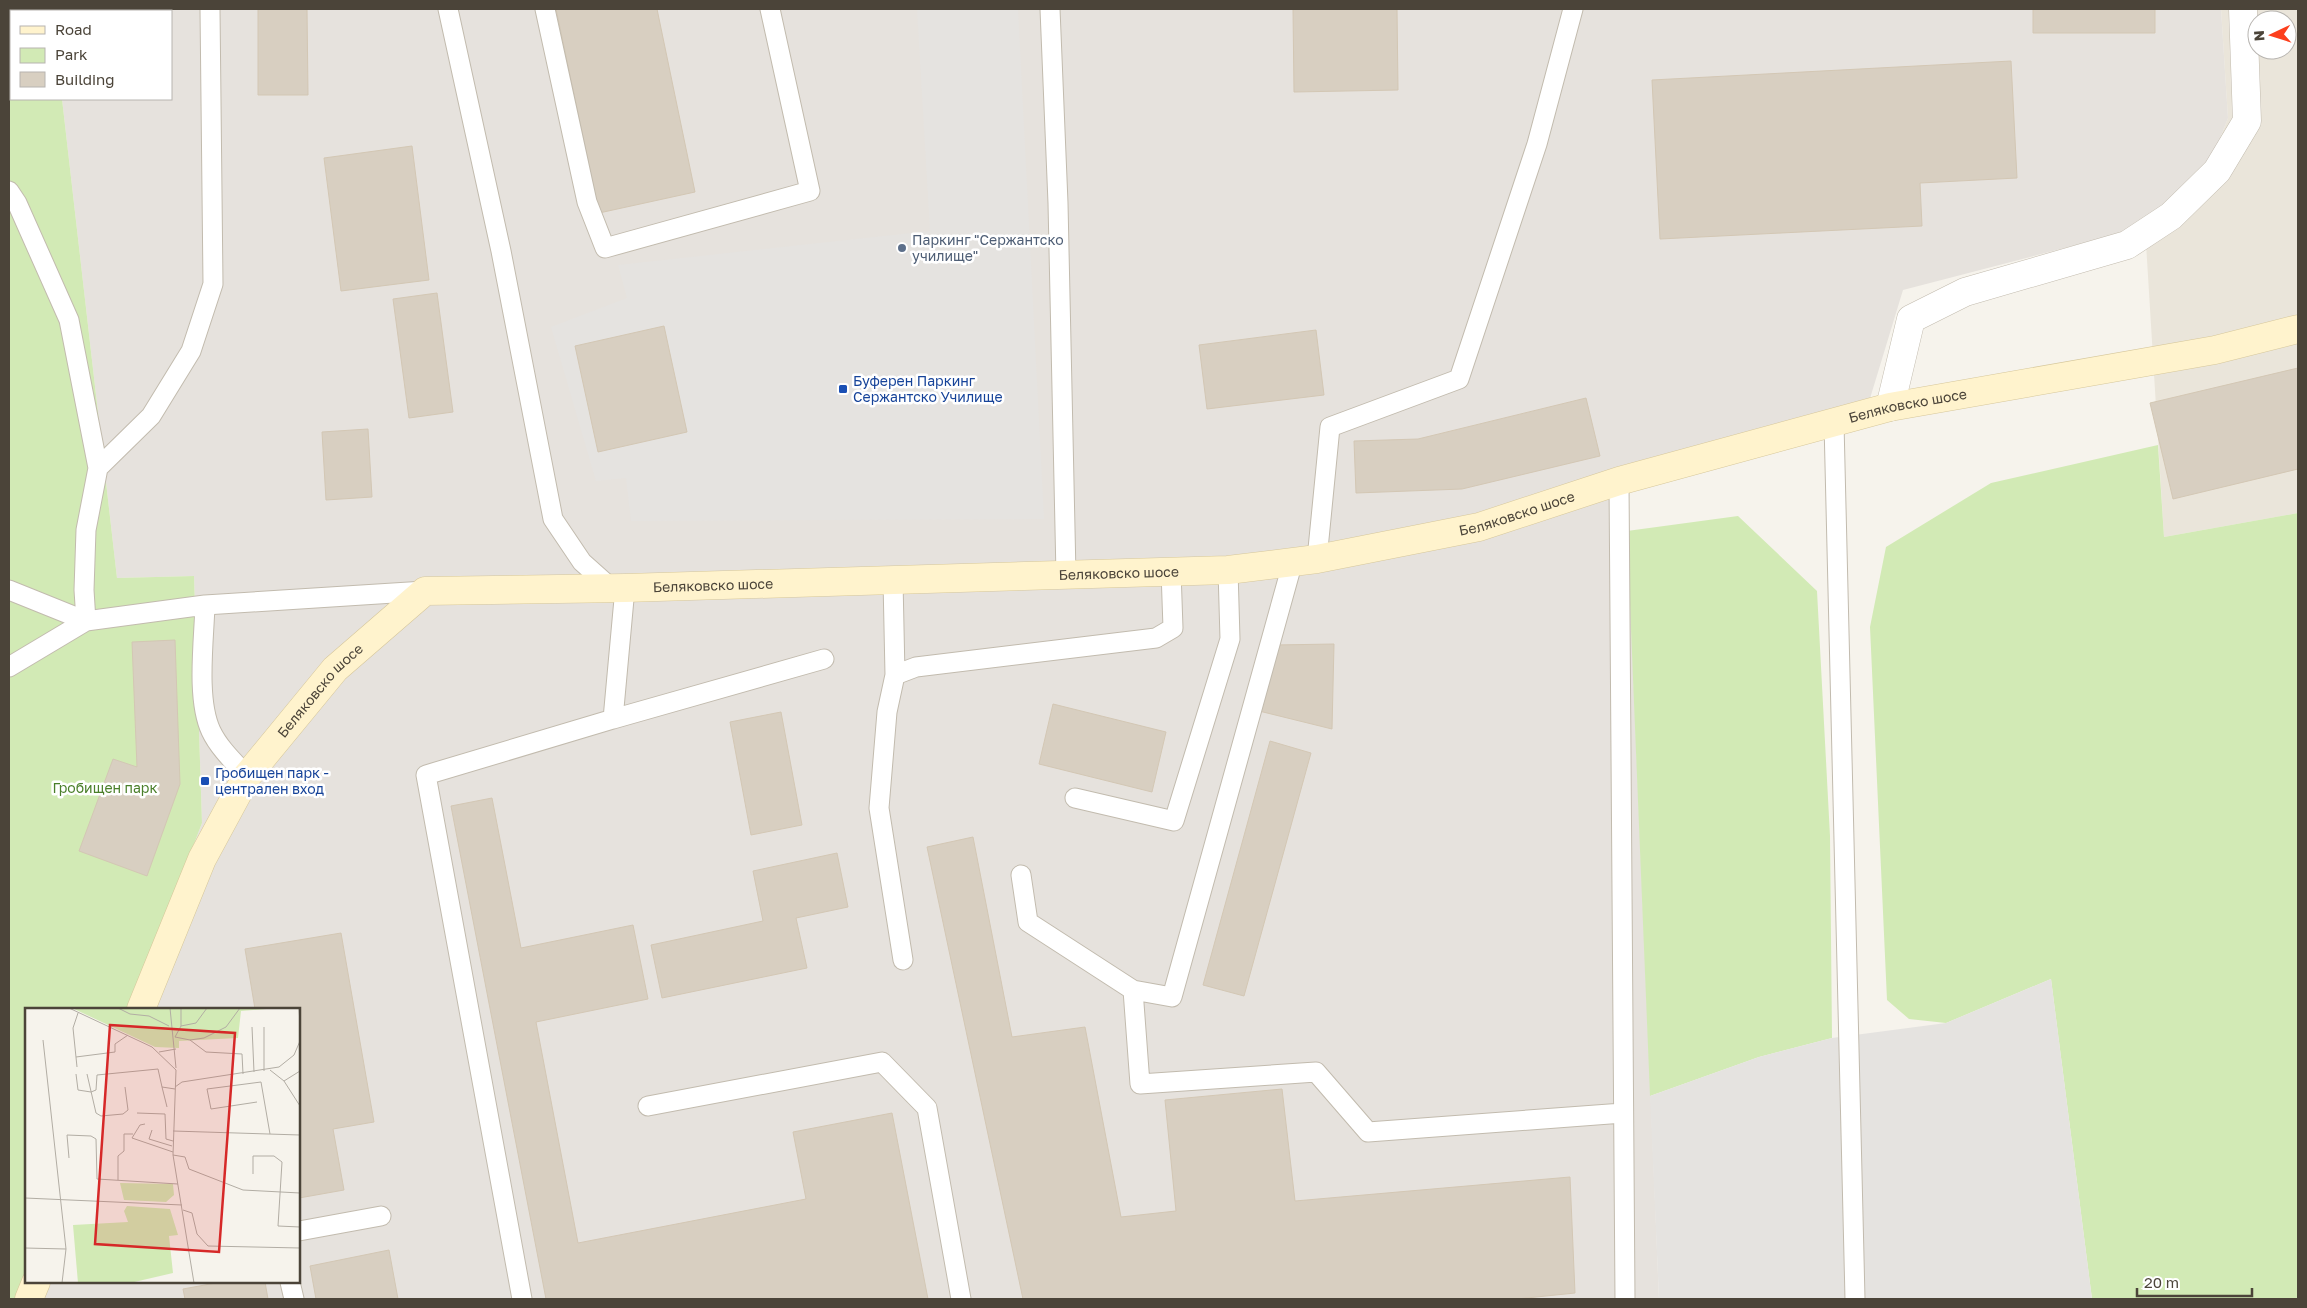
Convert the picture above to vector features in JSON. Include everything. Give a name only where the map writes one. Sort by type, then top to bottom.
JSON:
[{"type":"street","points":[[1890,407],[1911,319],[1965,292],[2127,245],[2171,216],[2217,171],[2247,121],[2243,9]]},
{"type":"street","name":"Беляковско шосе","points":[[141,1008],[202,859],[247,776],[335,669],[425,591],[1228,570],[1305,560],[1479,527],[1619,481],[1890,407],[2215,350],[2298,330]]},
{"type":"street","points":[[30,1299],[36,1283]]},
{"type":"lane","points":[[98,468],[151,416],[190,351],[214,284],[210,9]]},
{"type":"lane","points":[[448,9],[501,251],[553,519],[582,562],[617,587],[613,719]]},
{"type":"lane","points":[[545,9],[587,202],[605,248],[810,191],[770,9]]},
{"type":"lane","points":[[1050,9],[1058,203],[1066,574]]},
{"type":"lane","points":[[1021,875],[1028,922],[1133,990],[1172,997],[1305,560],[1330,427],[1459,379],[1537,144],[1573,9]]},
{"type":"lane","points":[[9,191],[17,203],[69,320],[98,468],[86,530],[84,590],[86,621]]},
{"type":"lane","points":[[1834,423],[1855,1299]]},
{"type":"lane","points":[[1619,481],[1625,1299]]},
{"type":"lane","points":[[1075,798],[1174,821],[1230,639],[1228,570]]},
{"type":"lane","points":[[895,675],[916,667],[1156,638],[1173,628],[1171,572]]},
{"type":"lane","points":[[893,580],[895,675],[887,712],[879,808],[904,960]]},
{"type":"lane","points":[[9,590],[86,621]]},
{"type":"lane","points":[[9,666],[86,621],[205,605],[425,591]]},
{"type":"lane","points":[[205,605],[202,696],[208,722],[226,754],[247,776]]},
{"type":"lane","points":[[522,1299],[426,775],[824,659]]},
{"type":"lane","points":[[1133,990],[1140,1084],[1316,1072],[1368,1132],[1623,1113]]},
{"type":"lane","points":[[648,1106],[882,1062],[927,1108],[960,1299]]},
{"type":"lane","points":[[300,1231],[381,1216]]},
{"type":"lane","points":[[290,1283],[294,1299]]},
{"type":"shaded area","name":"Паркинг \"Сержантско училище\"","points":[[917,9],[1018,9],[1044,519],[631,521],[626,478],[596,481],[551,327],[627,298],[618,265],[930,231]]},
{"type":"shaded area","points":[[2221,9],[2298,9],[2298,513],[2164,537],[2145,227],[2208,169],[2228,118]]},
{"type":"shaded area","points":[[2221,9],[2228,118],[2208,169],[2145,227],[1903,290],[1868,405],[1625,471],[1659,1299],[20,1299],[26,1283],[300,1283],[300,1008],[131,1008],[202,823],[194,576],[117,578],[62,100],[172,100],[172,10],[52,10]]},
{"type":"shaded area","points":[[2051,979],[2092,1299],[1659,1299],[1650,1096],[1759,1057],[1832,1038],[1946,1023]]},
{"type":"green space","name":"Гробищен парк","points":[[9,9],[52,9],[10,10],[10,100],[62,100],[117,578],[194,576],[202,823],[131,1008],[25,1008],[26,1283],[20,1299],[9,1299]]},
{"type":"green space","points":[[2158,445],[2164,537],[2298,513],[2298,1299],[2092,1299],[2051,979],[1946,1023],[1909,1019],[1887,1000],[1870,627],[1886,547],[1991,483]]},
{"type":"green space","points":[[1738,516],[1817,591],[1830,836],[1832,1038],[1759,1057],[1650,1096],[1627,531]]},
{"type":"building","points":[[258,9],[307,9],[308,95],[258,95]]},
{"type":"building","points":[[556,9],[657,9],[695,192],[599,213]]},
{"type":"building","points":[[1293,9],[1397,9],[1398,90],[1294,92]]},
{"type":"building","points":[[2033,9],[2155,9],[2155,33],[2033,33]]},
{"type":"building","points":[[2011,61],[2017,178],[1920,183],[1922,226],[1660,239],[1652,80]]},
{"type":"building","points":[[412,146],[429,280],[341,291],[324,158]]},
{"type":"building","points":[[437,293],[453,412],[409,418],[393,299]]},
{"type":"building","points":[[664,326],[687,432],[598,452],[575,346]]},
{"type":"building","points":[[1316,330],[1324,395],[1207,409],[1199,345]]},
{"type":"building","points":[[2298,368],[2298,469],[2173,499],[2150,403]]},
{"type":"building","points":[[1586,398],[1600,456],[1462,489],[1356,493],[1354,441],[1418,439]]},
{"type":"building","points":[[368,429],[372,497],[326,500],[322,432]]},
{"type":"building","points":[[175,640],[180,784],[147,876],[79,851],[113,759],[137,767],[132,642]]},
{"type":"building","points":[[1334,644],[1332,729],[1255,710],[1275,645]]},
{"type":"building","points":[[1053,704],[1166,732],[1152,792],[1039,764]]},
{"type":"building","points":[[781,712],[802,825],[751,835],[730,722]]},
{"type":"building","points":[[1270,741],[1311,753],[1244,996],[1203,985]]},
{"type":"building","points":[[492,798],[521,948],[633,925],[648,999],[536,1022],[578,1243],[806,1199],[793,1132],[892,1113],[928,1299],[546,1299],[451,806]]},
{"type":"building","points":[[973,837],[1012,1037],[1085,1027],[1121,1217],[1176,1211],[1165,1100],[1282,1089],[1295,1201],[1570,1177],[1575,1293],[1517,1299],[1023,1299],[927,847]]},
{"type":"building","points":[[837,853],[848,907],[796,918],[807,968],[662,998],[651,945],[763,921],[753,871]]},
{"type":"building","points":[[341,933],[374,1122],[333,1129],[344,1190],[300,1198],[300,1008],[255,1008],[245,949]]},
{"type":"building","points":[[389,1250],[398,1299],[316,1299],[310,1266]]},
{"type":"building","points":[[216,1283],[265,1283],[268,1299],[185,1299],[183,1289]]},
{"type":"place","name":"Паркинг \"Сержантско училище\"","points":[[902,248]]},
{"type":"place","name":"Буферен Паркинг Сержантско Училище","points":[[843,389]]},
{"type":"place","name":"Гробищен парк - централен вход","points":[[205,781]]}]
